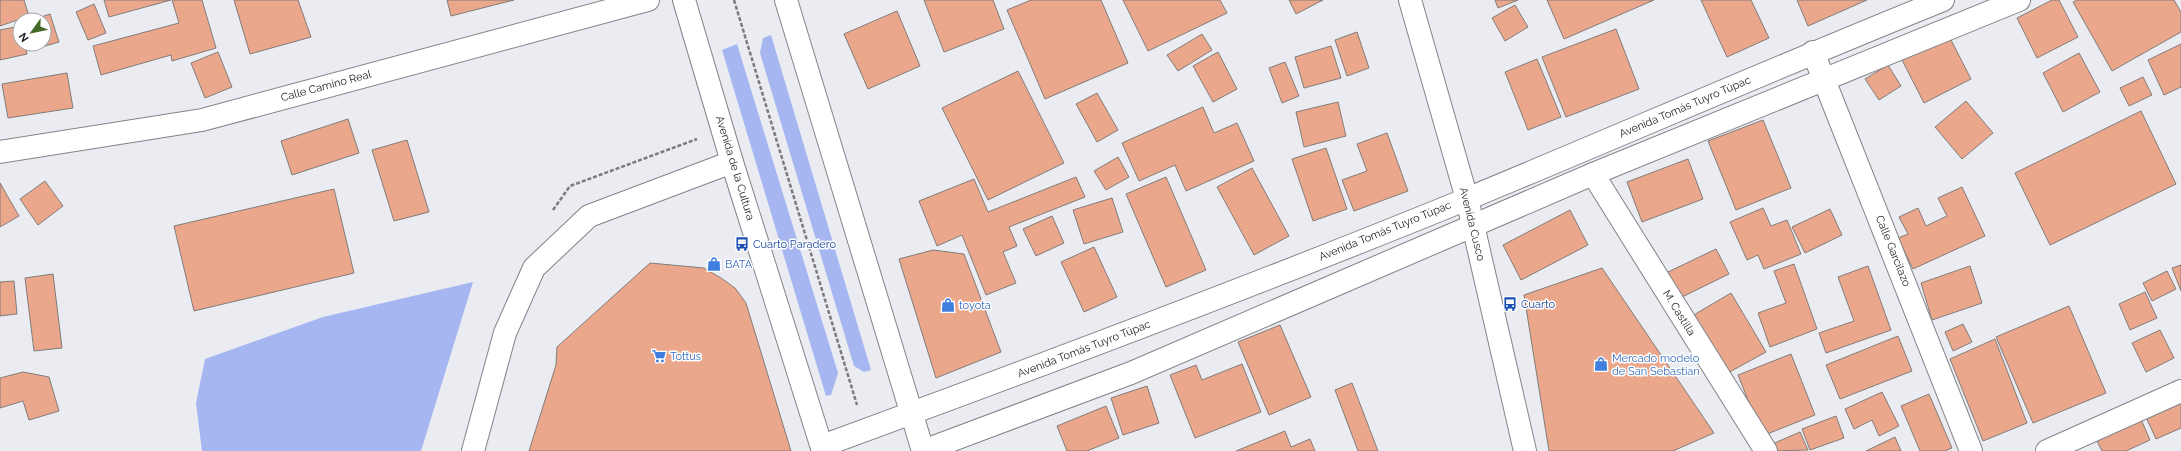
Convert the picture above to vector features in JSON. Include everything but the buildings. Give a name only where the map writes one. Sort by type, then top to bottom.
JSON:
[{"type":"main road","name":"Calle Camino Real","points":[[0,152],[202,120],[648,0]]},
{"type":"main road","name":"Avenida de la Cultura","points":[[684,0],[732,162],[822,449]]},
{"type":"main road","points":[[786,0],[923,451],[1131,373],[1593,174],[2019,0]]},
{"type":"main road","name":"Avenida Cusco","points":[[1410,0],[1467,199],[1525,451]]},
{"type":"main road","name":"Avenida Tomás Tuyro Túpac","points":[[822,449],[864,431],[1121,336],[1467,199],[1813,52],[1943,0]]},
{"type":"main road","name":"Calle Garcilazo","points":[[1813,52],[1971,451]]},
{"type":"main road","points":[[473,451],[505,333],[534,268],[588,216],[732,162]]},
{"type":"main road","name":"M. Castilla","points":[[1593,174],[1766,451]]},
{"type":"main road","points":[[2047,451],[2181,391]]},
{"type":"path","points":[[734,0],[864,431]]},
{"type":"shaded area","points":[[771,35],[871,370],[864,372],[854,366],[760,53],[763,38]]},
{"type":"shaded area","points":[[737,44],[838,373],[831,395],[826,396],[722,50]]},
{"type":"shaded area","points":[[473,282],[421,451],[202,451],[196,403],[205,359],[323,317]]},
{"type":"place","name":"Cuarto Paradero","points":[[742,244]]},
{"type":"place","name":"BATA","points":[[714,264]]},
{"type":"place","name":"Cuarto","points":[[1510,304]]},
{"type":"place","name":"toyota","points":[[948,305]]},
{"type":"place","name":"Tottus","points":[[659,356]]},
{"type":"place","name":"Mercado modelo de San Sebastian","points":[[1601,364]]}]
